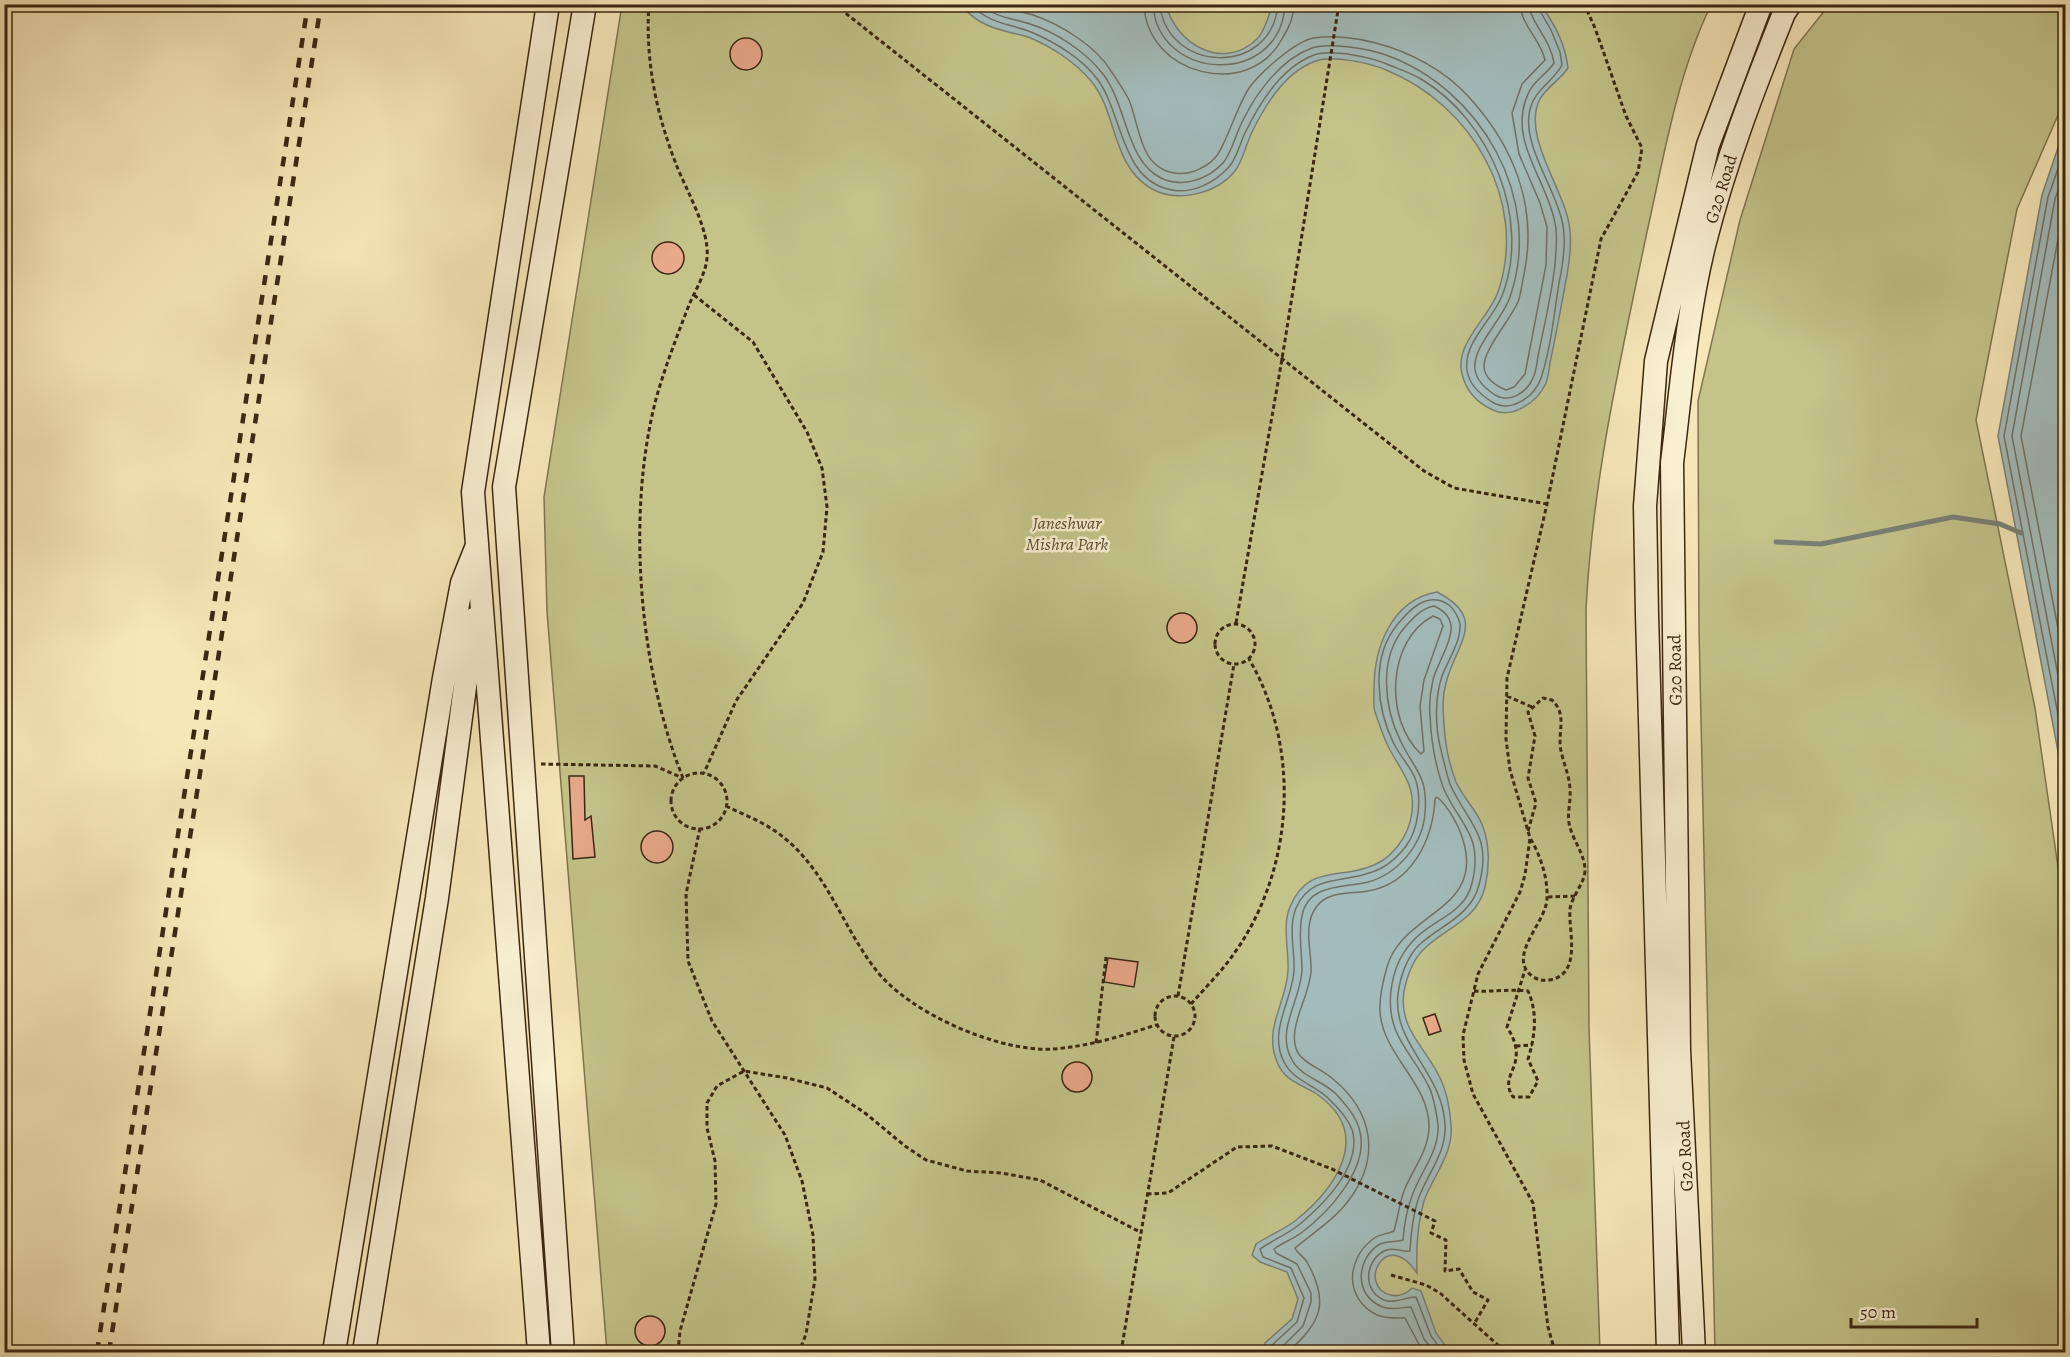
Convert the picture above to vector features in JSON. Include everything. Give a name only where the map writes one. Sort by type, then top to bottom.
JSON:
[{"type":"street","points":[[539,1353],[473,492],[548,4]]},
{"type":"street","points":[[563,1353],[504,487],[585,4]]},
{"type":"street","name":"G20 Road","points":[[1668,1353],[1646,506],[1656,361],[1708,145],[1761,4]]},
{"type":"street","name":"G20 Road","points":[[1694,1353],[1679,1050],[1672,463],[1683,372],[1705,243],[1727,164],[1753,91],[1784,13],[1790,4]]},
{"type":"street","points":[[1646,506],[1673,512]]},
{"type":"street","points":[[478,545],[508,538]]},
{"type":"street","points":[[334,1353],[444,678],[462,583],[478,545]]},
{"type":"street","points":[[481,589],[511,583]]},
{"type":"street","points":[[363,1353],[437,898],[458,756],[473,626],[481,589]]},
{"type":"path","points":[[649,4],[647,28],[651,73],[661,124],[698,218],[707,259],[656,399],[642,478],[642,574],[649,660],[667,736],[683,778]]},
{"type":"path","points":[[834,4],[1424,471],[1454,488],[1547,504]]},
{"type":"path","points":[[1236,623],[1282,359],[1339,4]]},
{"type":"path","points":[[1474,991],[1518,990],[1528,991],[1532,1000],[1535,1036],[1528,1059],[1538,1082],[1535,1090],[1523,1099],[1513,1097],[1508,1090],[1508,1078],[1518,1058],[1516,1046],[1507,1028],[1518,990],[1525,970],[1524,952],[1546,911],[1548,897],[1539,854],[1528,833],[1510,770],[1506,739],[1507,678],[1547,504],[1601,239],[1638,172],[1642,148],[1626,117],[1595,28],[1584,4]]},
{"type":"path","points":[[693,295],[728,319],[753,342],[807,432],[822,468],[826,507],[823,552],[803,603],[736,701],[704,773]]},
{"type":"path","points":[[1236,623],[1244,625],[1254,637],[1256,645],[1249,659],[1234,664],[1220,657],[1215,642],[1222,628],[1236,623]]},
{"type":"path","points":[[1191,1004],[1233,955],[1256,918],[1272,878],[1285,820],[1284,781],[1273,715],[1249,659]]},
{"type":"path","points":[[1178,996],[1234,664]]},
{"type":"path","points":[[1507,696],[1532,707]]},
{"type":"path","points":[[1525,970],[1538,980],[1551,980],[1563,973],[1571,958],[1574,942],[1570,908],[1585,874],[1584,864],[1569,821],[1570,791],[1560,749],[1562,714],[1552,700],[1543,698],[1528,712],[1535,736],[1528,778],[1536,803],[1528,833]]},
{"type":"path","points":[[523,764],[655,766],[683,778]]},
{"type":"path","points":[[704,773],[722,785],[726,795],[726,806],[722,816],[714,824],[700,828],[684,824],[672,807],[676,786],[683,778],[704,773]]},
{"type":"path","points":[[726,806],[775,830],[807,859],[830,890],[876,970],[911,1004],[997,1042],[1052,1049],[1096,1043],[1156,1025]]},
{"type":"path","points":[[700,828],[686,894],[688,961],[712,1021],[785,1135],[802,1181],[813,1235],[815,1279],[806,1334],[799,1353]]},
{"type":"path","points":[[1530,837],[1520,892],[1478,974],[1463,1035],[1464,1060],[1473,1095],[1533,1203],[1548,1327],[1556,1353]]},
{"type":"path","points":[[1548,897],[1575,897]]},
{"type":"path","points":[[1096,1043],[1106,957]]},
{"type":"path","points":[[1171,996],[1178,996],[1191,1004],[1195,1018],[1188,1032],[1174,1037],[1160,1031],[1154,1018],[1158,1004],[1171,996]]},
{"type":"path","points":[[1121,1353],[1174,1037]]},
{"type":"path","points":[[1516,1046],[1532,1045]]},
{"type":"path","points":[[678,1353],[680,1331],[716,1204],[715,1161],[708,1128],[707,1103],[717,1086],[744,1071],[827,1088],[865,1113],[926,1160],[967,1171],[1001,1173],[1040,1180],[1140,1232]]},
{"type":"path","points":[[1147,1194],[1168,1193],[1237,1147],[1272,1146],[1332,1169],[1435,1221],[1431,1233],[1446,1240],[1445,1271],[1459,1269],[1473,1292],[1488,1300],[1474,1324]]},
{"type":"path","points":[[1391,1275],[1426,1285],[1440,1293],[1500,1347],[1493,1353]]},
{"type":"green space","name":"Janeshwar Mishra Park","points":[[634,4],[1711,5],[1680,88],[1659,174],[1609,420],[1589,562],[1586,610],[1589,1027],[1600,1352],[607,1352],[547,612],[544,497],[621,11],[631,9]]},
{"type":"green space","points":[[1829,5],[2065,5],[2065,99],[2017,209],[1976,420],[2035,708],[2065,915],[2065,1352],[1715,1352],[1699,629],[1698,401],[1740,220],[1794,49]]},
{"type":"water","points":[[959,5],[1166,5],[1171,19],[1190,42],[1216,53],[1230,53],[1244,49],[1260,36],[1272,5],[1541,5],[1559,35],[1568,68],[1540,99],[1536,112],[1536,127],[1544,159],[1568,219],[1570,254],[1548,375],[1541,392],[1523,408],[1500,412],[1477,400],[1469,391],[1464,380],[1461,363],[1463,352],[1498,292],[1506,258],[1506,224],[1499,191],[1486,160],[1467,131],[1444,106],[1416,86],[1386,70],[1371,65],[1332,59],[1316,61],[1295,73],[1270,100],[1252,132],[1238,167],[1227,179],[1196,194],[1173,195],[1152,189],[1129,167],[1100,94],[1078,67],[1037,41],[987,25]]},
{"type":"water","points":[[2065,127],[2065,788],[1998,436],[2042,195]]},
{"type":"water","points":[[1437,592],[1453,602],[1462,612],[1465,622],[1465,633],[1445,688],[1443,703],[1446,746],[1456,782],[1483,828],[1487,844],[1488,870],[1481,899],[1475,908],[1419,954],[1405,986],[1403,1005],[1405,1017],[1409,1028],[1443,1085],[1449,1108],[1451,1135],[1446,1155],[1424,1201],[1418,1237],[1417,1273],[1406,1260],[1395,1255],[1386,1257],[1379,1263],[1376,1282],[1381,1290],[1391,1295],[1402,1295],[1412,1288],[1421,1291],[1436,1333],[1450,1352],[1263,1352],[1265,1343],[1292,1319],[1298,1299],[1287,1272],[1260,1262],[1252,1255],[1256,1244],[1295,1221],[1310,1208],[1335,1178],[1343,1161],[1346,1144],[1344,1127],[1335,1111],[1318,1095],[1294,1082],[1280,1069],[1273,1049],[1274,1026],[1287,982],[1288,914],[1304,885],[1322,876],[1375,865],[1391,854],[1403,839],[1412,812],[1412,794],[1407,779],[1390,750],[1375,712],[1377,658],[1388,628],[1397,615],[1421,597]]},
{"type":"building","points":[[746,38],[757,43],[762,54],[757,65],[746,70],[735,65],[730,54],[735,43]]},
{"type":"building","points":[[668,242],[679,247],[684,258],[679,269],[668,274],[657,269],[652,258],[657,247]]},
{"type":"building","points":[[1182,613],[1193,617],[1197,628],[1193,639],[1182,643],[1171,639],[1167,628],[1171,617]]},
{"type":"building","points":[[569,776],[584,776],[585,820],[591,816],[595,857],[573,859]]},
{"type":"building","points":[[657,831],[668,836],[673,847],[668,858],[657,863],[646,858],[641,847],[646,836]]},
{"type":"building","points":[[1108,958],[1138,962],[1134,987],[1104,982]]},
{"type":"building","points":[[1435,1014],[1441,1031],[1429,1035],[1423,1018]]},
{"type":"building","points":[[1077,1062],[1088,1066],[1092,1077],[1088,1088],[1077,1092],[1066,1088],[1062,1077],[1066,1066]]},
{"type":"building","points":[[650,1316],[661,1320],[665,1331],[661,1342],[650,1346],[639,1342],[635,1331],[639,1320]]},
{"type":"waterway","points":[[1776,542],[1821,544],[1953,517],[2000,524],[2021,533]]},
{"type":"railway","points":[[97,1352],[308,4]]},
{"type":"railway","points":[[109,1352],[321,4]]}]
